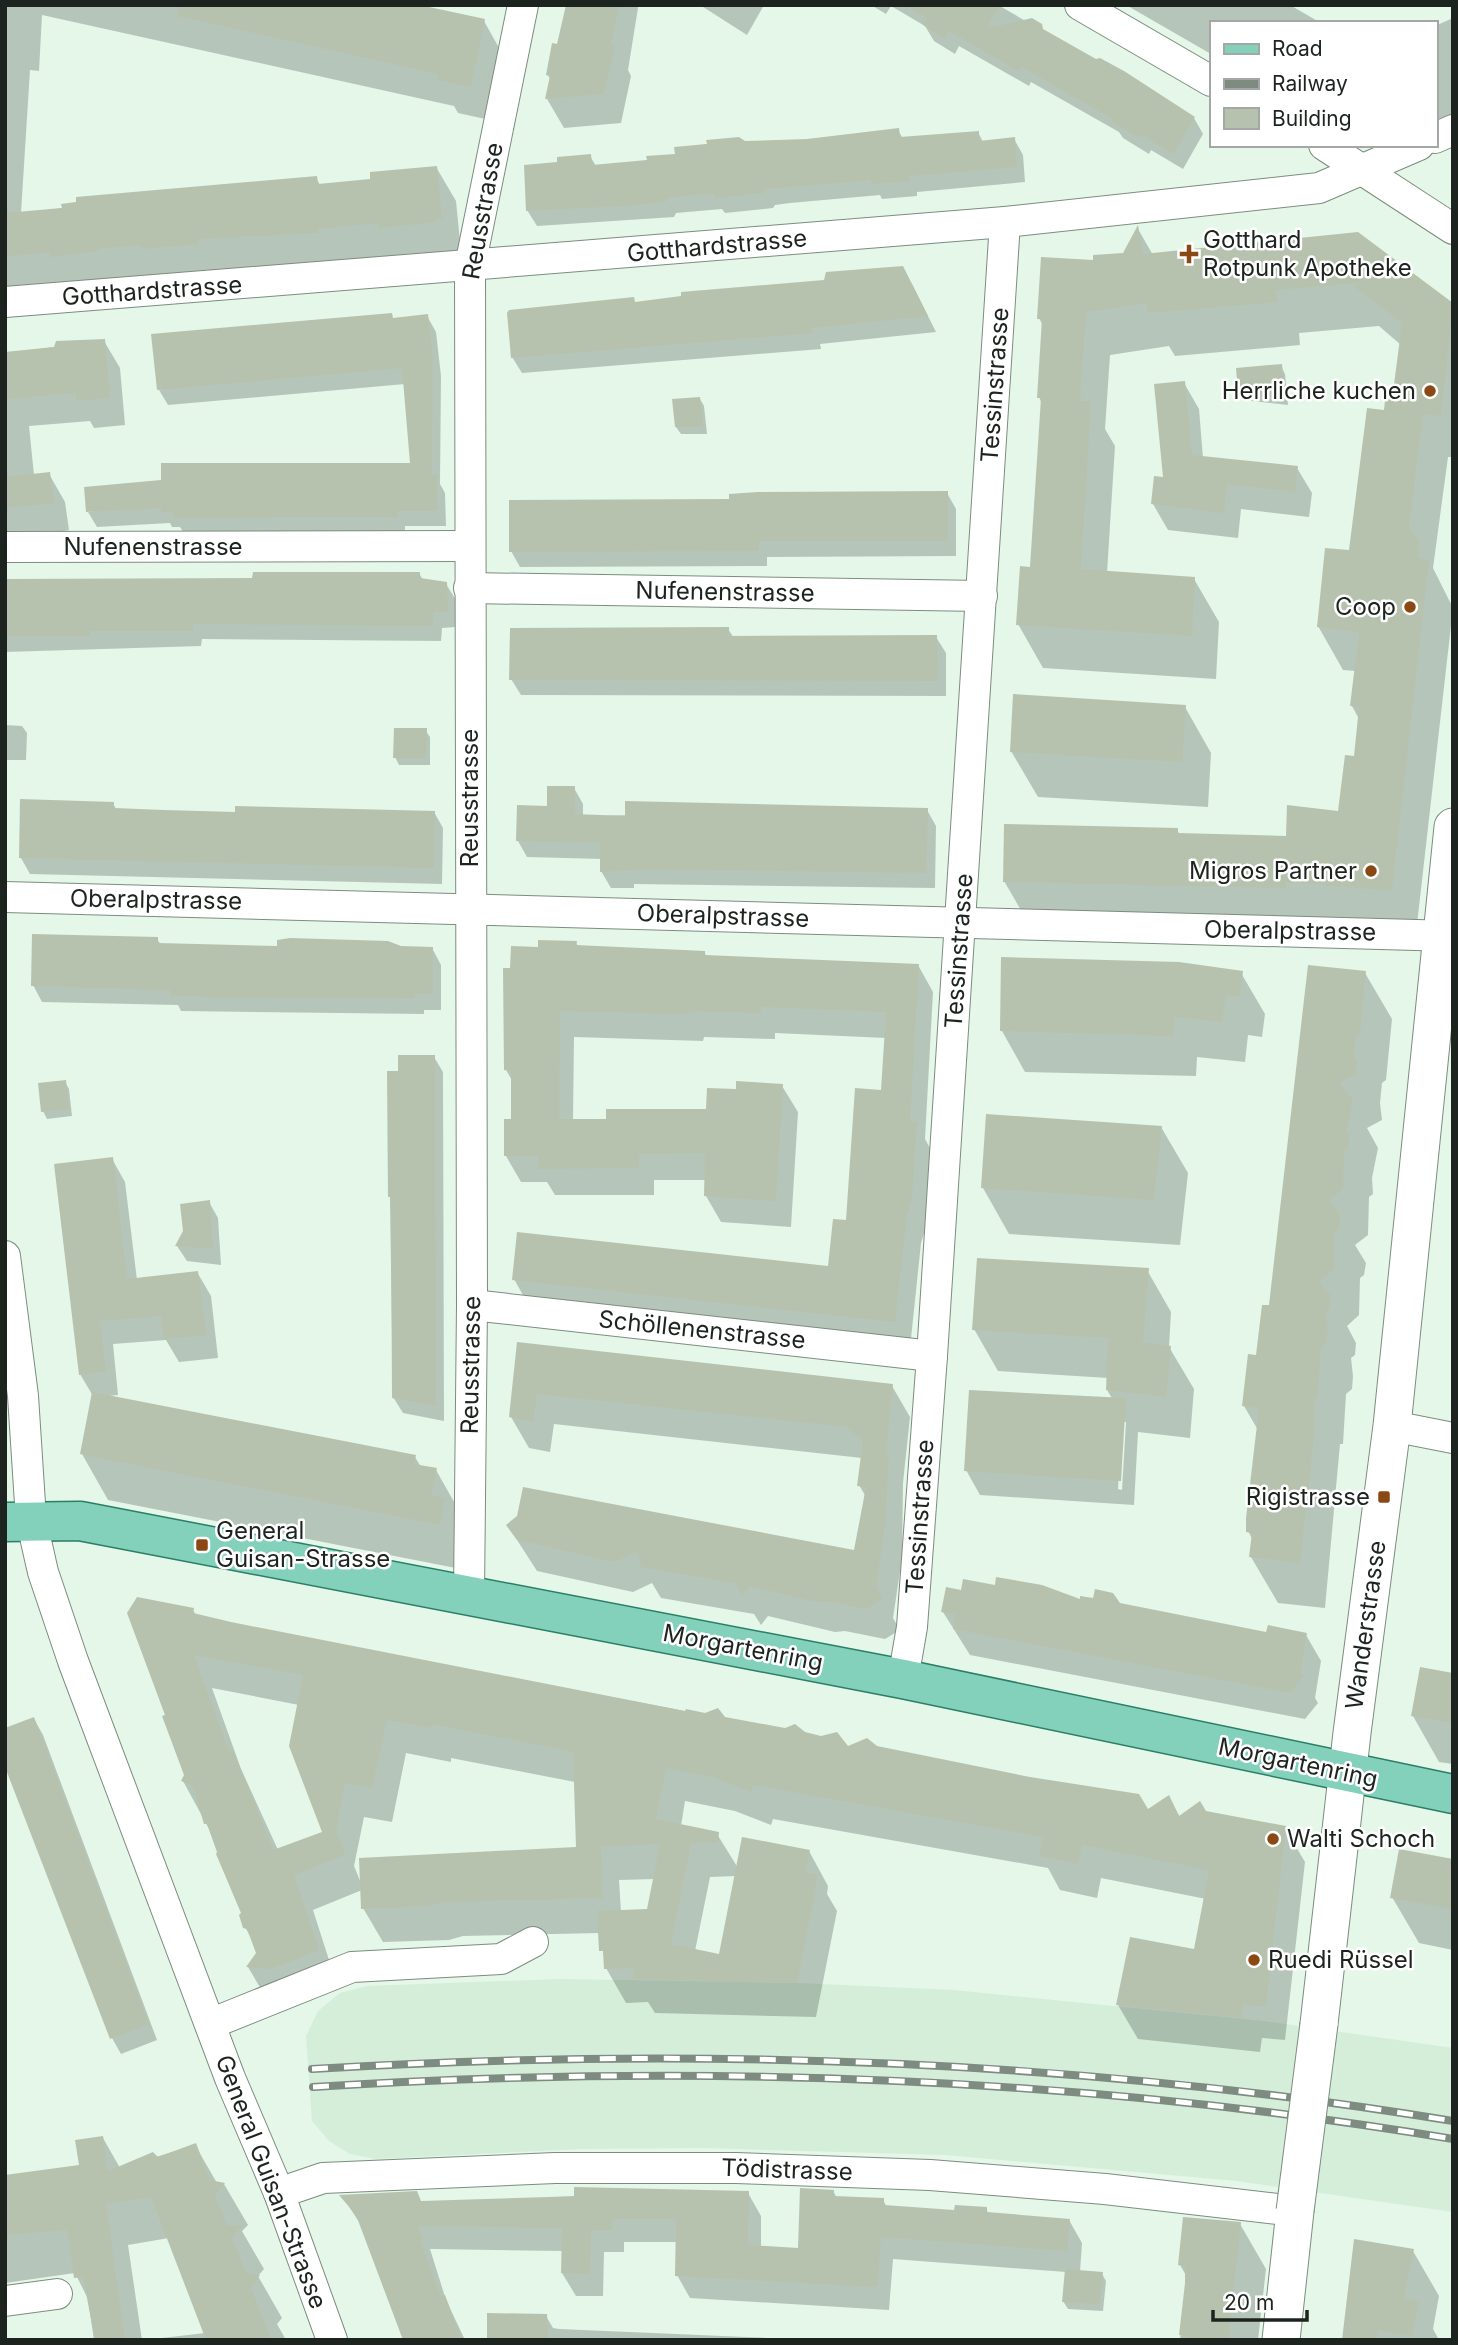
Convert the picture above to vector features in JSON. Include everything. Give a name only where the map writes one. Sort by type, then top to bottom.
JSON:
[{"type":"main road","name":"Morgartenring","points":[[14,1515],[79,1521],[903,1679],[1453,1794]]},
{"type":"street","name":"Reusstrasse","points":[[468,1595],[471,1305],[470,267],[523,5]]},
{"type":"street","points":[[1080,5],[1210,79]]},
{"type":"street","points":[[1437,137],[1453,130]]},
{"type":"street","points":[[1327,147],[1453,229]]},
{"type":"street","name":"Gotthardstrasse","points":[[5,302],[470,267],[1005,222],[1319,188],[1415,147]]},
{"type":"street","name":"Tessinstrasse","points":[[903,1679],[912,1627],[932,1356],[1005,222]]},
{"type":"street","name":"Nufenenstrasse","points":[[5,547],[470,546]]},
{"type":"street","name":"Nufenenstrasse","points":[[469,588],[982,596]]},
{"type":"street","name":"Wanderstrasse","points":[[1281,2340],[1347,1773],[1392,1426],[1447,935],[1453,827]]},
{"type":"street","name":"Oberalpstrasse","points":[[5,897],[471,907],[961,924],[1447,935]]},
{"type":"street","name":"General Guisan-Strasse","points":[[5,1256],[23,1396],[14,1515],[43,1572],[73,1661],[210,2024],[279,2193],[332,2340]]},
{"type":"street","name":"Schöllenenstrasse","points":[[471,1305],[932,1356]]},
{"type":"street","points":[[1392,1426],[1453,1438]]},
{"type":"street","name":"General Guisan-Strasse","points":[[210,2024],[352,1967],[500,1959],[533,1942]]},
{"type":"street","name":"Tödistrasse","points":[[279,2193],[323,2178],[555,2168],[736,2168],[930,2175],[1105,2189],[1295,2211]]},
{"type":"street","points":[[5,2301],[57,2294]]},
{"type":"shaded area","points":[[560,1979],[798,1983],[953,1990],[1264,2021],[1453,2048],[1453,2212],[1237,2181],[946,2155],[703,2148],[581,2149],[376,2159],[350,2154],[329,2141],[312,2121],[306,2036],[318,2011],[340,1993],[367,1986]]},
{"type":"building","points":[[179,5],[420,5],[485,19],[471,87],[437,80],[438,74],[178,16]]},
{"type":"building","points":[[566,5],[619,5],[611,44],[615,45],[604,94],[545,99],[550,76],[546,75],[552,43],[557,44]]},
{"type":"building","points":[[905,5],[1000,5],[986,29],[1032,18],[1042,24],[1043,29],[1096,59],[1100,58],[1124,71],[1195,117],[1173,154],[1142,135],[1140,138],[1111,122],[1113,119],[1022,67],[1019,71],[949,31],[945,39],[923,25],[927,18]]},
{"type":"building","points":[[899,128],[900,137],[979,131],[979,141],[1015,137],[1017,167],[909,176],[909,181],[871,184],[871,180],[766,189],[764,193],[715,198],[714,194],[681,196],[667,198],[665,202],[526,211],[524,165],[557,162],[557,157],[591,154],[592,165],[647,160],[646,156],[675,154],[674,147],[707,144],[706,140],[739,137],[745,141],[807,139]]},
{"type":"building","points":[[437,166],[442,218],[437,219],[437,222],[379,228],[378,223],[318,229],[318,233],[198,239],[199,244],[141,249],[141,245],[50,257],[49,252],[5,257],[5,213],[62,208],[61,204],[76,202],[76,197],[317,176],[318,184],[370,179],[370,172]]},
{"type":"building","points":[[1138,225],[1143,254],[1358,232],[1453,303],[1441,416],[1423,414],[1409,528],[1419,540],[1418,558],[1429,560],[1392,891],[1286,882],[1286,888],[1003,882],[1004,824],[1178,828],[1178,833],[1286,836],[1287,805],[1338,811],[1345,755],[1354,756],[1359,707],[1350,706],[1359,632],[1317,627],[1325,548],[1349,550],[1367,408],[1384,410],[1386,391],[1393,392],[1402,323],[1355,287],[1358,283],[1276,290],[1277,302],[1148,313],[1147,303],[1086,312],[1080,401],[1091,401],[1081,569],[1195,577],[1192,636],[1016,625],[1020,566],[1030,567],[1041,398],[1037,398],[1042,319],[1037,319],[1041,257],[1093,260],[1093,255],[1123,253]]},
{"type":"building","points":[[903,266],[928,316],[812,328],[813,333],[511,358],[507,313],[509,310],[634,297],[635,302],[681,296],[681,292],[824,280],[826,272]]},
{"type":"building","points":[[392,313],[393,318],[428,314],[433,359],[432,475],[437,475],[437,511],[397,511],[397,517],[173,518],[173,512],[161,512],[161,508],[86,512],[84,487],[161,480],[161,463],[410,463],[402,368],[157,390],[151,334]]},
{"type":"building","points":[[105,339],[110,398],[76,401],[76,393],[5,399],[5,352],[54,347],[56,341]]},
{"type":"building","points":[[1282,364],[1285,398],[1238,393],[1236,368]]},
{"type":"building","points":[[1185,381],[1192,455],[1298,466],[1295,492],[1227,484],[1224,513],[1151,504],[1154,476],[1163,477],[1154,384]]},
{"type":"building","points":[[700,397],[703,427],[675,427],[672,399]]},
{"type":"building","points":[[50,472],[54,503],[5,508],[5,477]]},
{"type":"building","points":[[948,491],[948,541],[759,541],[759,551],[509,552],[509,500],[729,499],[729,494],[758,492]]},
{"type":"building","points":[[253,572],[420,572],[420,578],[447,582],[448,612],[433,612],[433,626],[193,624],[193,631],[90,631],[90,636],[5,636],[5,579],[252,578]]},
{"type":"building","points":[[729,627],[729,636],[937,635],[938,681],[509,680],[510,628]]},
{"type":"building","points":[[1013,694],[1186,705],[1182,762],[1010,752]]},
{"type":"building","points":[[394,728],[427,728],[426,758],[393,758]]},
{"type":"building","points":[[547,786],[575,786],[575,814],[625,816],[625,801],[928,808],[926,873],[649,869],[600,872],[600,843],[516,841],[517,805],[547,806]]},
{"type":"building","points":[[20,799],[114,802],[114,808],[164,810],[235,812],[235,806],[435,811],[434,868],[19,858]]},
{"type":"building","points":[[32,934],[158,937],[158,943],[277,946],[277,940],[290,938],[388,941],[401,946],[433,947],[433,994],[415,994],[415,998],[204,997],[170,995],[170,990],[31,986]]},
{"type":"building","points":[[538,940],[577,941],[576,945],[705,951],[705,955],[919,964],[910,1121],[917,1122],[912,1197],[907,1215],[895,1322],[512,1280],[517,1232],[828,1266],[833,1219],[846,1220],[855,1088],[881,1090],[886,1012],[761,1007],[761,1013],[560,1011],[559,1119],[606,1119],[606,1109],[706,1109],[707,1088],[736,1089],[736,1081],[783,1084],[776,1201],[704,1196],[705,1153],[639,1154],[639,1168],[538,1169],[538,1156],[504,1156],[504,1119],[511,1119],[511,1071],[504,1070],[503,968],[510,968],[511,946],[538,947]]},
{"type":"building","points":[[1001,957],[1179,962],[1243,971],[1240,997],[1226,995],[1222,1022],[1174,1017],[1173,1036],[1000,1031]]},
{"type":"building","points":[[1308,965],[1366,971],[1360,1033],[1356,1037],[1354,1056],[1357,1060],[1356,1074],[1339,1083],[1353,1100],[1346,1132],[1349,1135],[1348,1148],[1344,1151],[1343,1189],[1328,1200],[1340,1215],[1339,1229],[1334,1232],[1334,1269],[1319,1282],[1331,1296],[1329,1309],[1325,1312],[1328,1329],[1326,1343],[1321,1348],[1317,1399],[1314,1399],[1314,1437],[1300,1563],[1249,1557],[1252,1533],[1246,1532],[1246,1518],[1259,1408],[1242,1406],[1248,1354],[1256,1355],[1262,1305],[1269,1305]]},
{"type":"building","points":[[398,1055],[435,1055],[436,1406],[392,1398],[387,1071],[398,1071]]},
{"type":"building","points":[[66,1080],[69,1109],[41,1112],[38,1083]]},
{"type":"building","points":[[986,1114],[1162,1126],[1154,1200],[981,1188]]},
{"type":"building","points":[[113,1157],[127,1279],[198,1271],[206,1335],[164,1339],[161,1316],[100,1321],[106,1371],[79,1375],[54,1164]]},
{"type":"building","points":[[210,1200],[213,1249],[175,1246],[183,1231],[180,1204]]},
{"type":"building","points":[[977,1258],[1149,1268],[1143,1342],[1171,1346],[1166,1397],[1106,1390],[1108,1338],[972,1330]]},
{"type":"building","points":[[517,1342],[893,1384],[886,1454],[889,1454],[885,1526],[876,1587],[883,1598],[867,1609],[826,1601],[816,1602],[750,1586],[742,1595],[735,1583],[641,1567],[638,1551],[615,1562],[517,1540],[506,1525],[517,1516],[523,1487],[854,1550],[866,1487],[857,1486],[863,1440],[846,1427],[537,1394],[533,1422],[509,1417]]},
{"type":"building","points":[[969,1390],[1126,1398],[1121,1481],[964,1471]]},
{"type":"building","points":[[92,1392],[416,1455],[414,1464],[437,1468],[431,1495],[445,1498],[440,1525],[80,1454]]},
{"type":"building","points":[[996,1577],[1042,1585],[1080,1599],[1080,1596],[1093,1598],[1095,1589],[1113,1593],[1120,1603],[1266,1632],[1268,1625],[1307,1633],[1300,1673],[1304,1676],[1290,1693],[953,1629],[956,1615],[941,1612],[946,1587],[961,1590],[963,1579],[995,1585]]},
{"type":"building","points":[[137,1597],[194,1608],[193,1613],[231,1622],[685,1711],[705,1713],[718,1708],[725,1717],[785,1728],[795,1724],[805,1732],[821,1736],[837,1732],[848,1746],[867,1738],[877,1746],[1030,1777],[1139,1794],[1148,1809],[1169,1795],[1179,1816],[1200,1801],[1206,1811],[1286,1826],[1266,2007],[1243,2004],[1241,2018],[1116,2005],[1130,1937],[1194,1949],[1209,1870],[1082,1845],[1078,1864],[1039,1856],[1043,1837],[753,1785],[752,1792],[713,1777],[666,1768],[656,1819],[719,1832],[718,1842],[691,1843],[671,1944],[719,1954],[742,1837],[810,1850],[805,1872],[818,1875],[797,1983],[633,1979],[635,1968],[604,1969],[603,1951],[599,1951],[597,1911],[647,1909],[660,1844],[601,1846],[603,1898],[443,1902],[429,1906],[361,1909],[359,1858],[576,1847],[573,1752],[432,1724],[432,1728],[387,1720],[372,1788],[345,1783],[336,1830],[345,1855],[294,1875],[319,1950],[271,1969],[246,1967],[256,1953],[247,1929],[243,1928],[239,1915],[241,1913],[216,1854],[207,1824],[204,1824],[193,1786],[181,1781],[184,1775],[162,1716],[165,1715],[127,1613]],"holes":[[[194,1655],[303,1675],[289,1746],[322,1832],[273,1850],[233,1751],[229,1752]]]},
{"type":"building","points":[[1420,1667],[1453,1673],[1453,1723],[1411,1716]]},
{"type":"building","points":[[34,1717],[149,2024],[110,2039],[5,1767],[5,1728]]},
{"type":"building","points":[[1399,1849],[1453,1859],[1453,1909],[1390,1898]]},
{"type":"building","points":[[103,2136],[108,2171],[153,2152],[158,2157],[196,2143],[210,2180],[225,2183],[215,2195],[227,2225],[242,2226],[232,2238],[246,2273],[260,2275],[251,2287],[271,2340],[206,2340],[151,2197],[106,2204],[125,2340],[95,2340],[83,2277],[74,2278],[67,2230],[5,2235],[5,2175],[79,2165],[75,2140]]},
{"type":"building","points":[[574,2187],[749,2191],[748,2245],[798,2248],[800,2188],[834,2190],[834,2196],[884,2198],[884,2205],[954,2210],[955,2205],[987,2207],[987,2212],[1070,2219],[1067,2251],[881,2237],[877,2287],[675,2276],[676,2219],[612,2219],[612,2230],[591,2230],[590,2274],[561,2273],[562,2228],[418,2226],[423,2240],[420,2241],[441,2297],[445,2295],[462,2340],[403,2340],[356,2215],[339,2195],[417,2191],[421,2201],[549,2197],[574,2196]]},
{"type":"building","points":[[1183,2217],[1241,2222],[1228,2340],[1185,2340],[1186,2336],[1179,2335],[1185,2283],[1185,2266],[1178,2265]]},
{"type":"building","points":[[1354,2239],[1414,2249],[1403,2299],[1419,2302],[1412,2337],[1379,2330],[1377,2340],[1342,2340]]},
{"type":"building","points":[[1065,2269],[1103,2272],[1099,2304],[1062,2302]]},
{"type":"building","points":[[487,2313],[547,2314],[548,2340],[487,2340]]},
{"type":"railway","points":[[312,2069],[599,2059],[884,2063],[1169,2083],[1453,2121]]},
{"type":"railway","points":[[313,2087],[599,2076],[885,2080],[1170,2101],[1453,2139]]},
{"type":"place","name":"Gotthard Rotpunk Apotheke","points":[[1189,254]]},
{"type":"place","name":"Herrliche kuchen","points":[[1430,391]]},
{"type":"place","name":"Coop","points":[[1410,607]]},
{"type":"place","name":"Migros Partner","points":[[1371,871]]},
{"type":"place","name":"Rigistrasse","points":[[1384,1497]]},
{"type":"place","name":"General Guisan-Strasse","points":[[202,1545]]},
{"type":"place","name":"Walti Schoch","points":[[1273,1839]]},
{"type":"place","name":"Ruedi Rüssel","points":[[1254,1960]]}]
